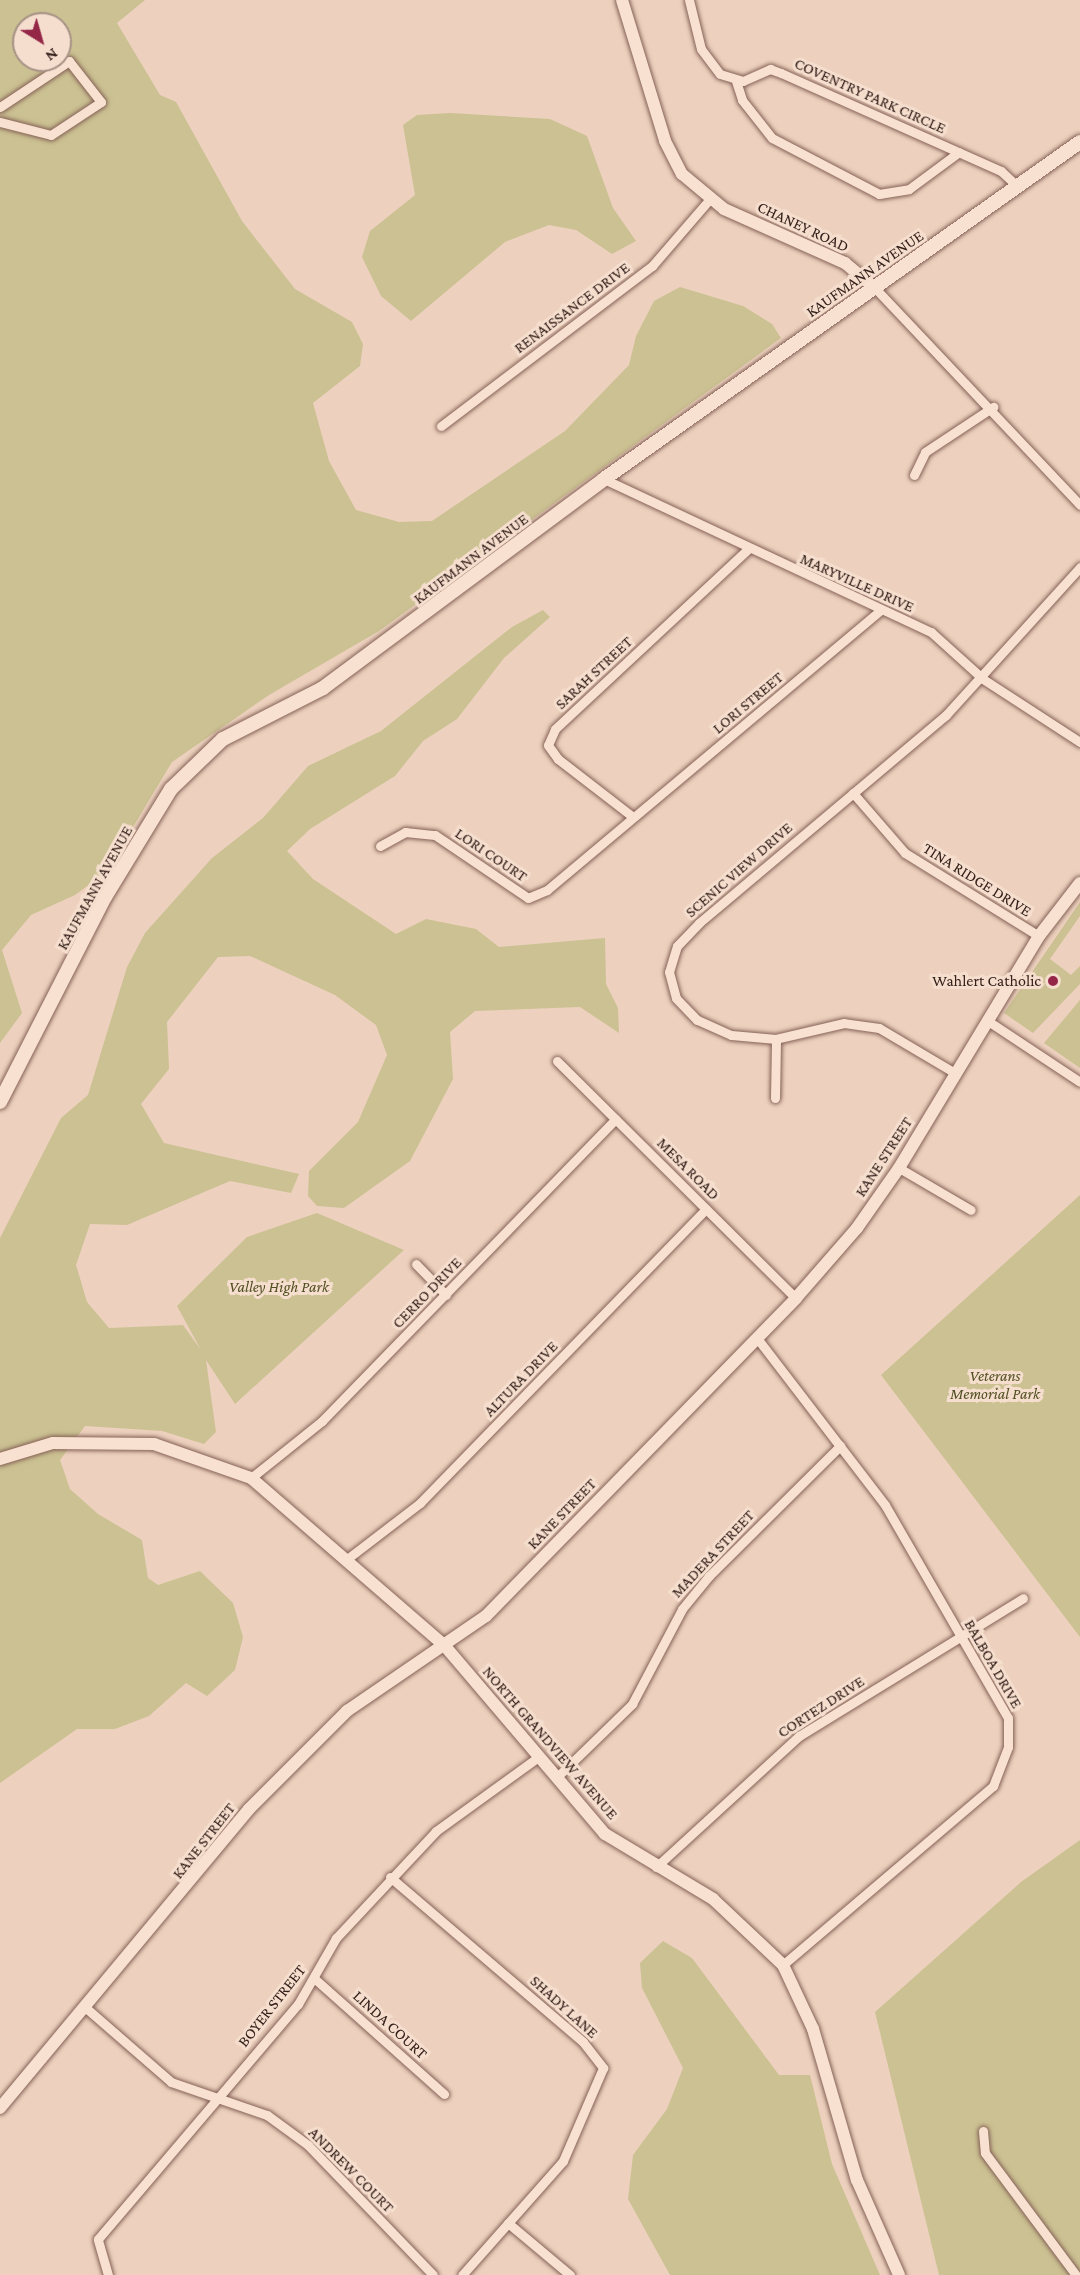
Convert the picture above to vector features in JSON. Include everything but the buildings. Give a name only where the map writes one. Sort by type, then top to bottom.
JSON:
[{"type":"main road","name":"KAUFMANN AVENUE","points":[[0,1102],[105,897],[171,789],[223,739],[323,688],[604,479],[1080,142]]},
{"type":"street","name":"CHANEY ROAD","points":[[622,0],[671,155],[709,200],[845,263],[874,287],[993,407],[1080,505]]},
{"type":"street","points":[[689,0],[706,60],[736,81]]},
{"type":"street","points":[[0,107],[69,61],[101,102],[51,135],[0,122]]},
{"type":"street","name":"COVENTRY PARK CIRCLE","points":[[959,152],[909,189],[879,194],[772,138],[742,100],[736,81],[770,69],[959,152],[1001,171],[1017,186]]},
{"type":"street","name":"RENAISSANCE DRIVE","points":[[441,426],[652,266],[709,200]]},
{"type":"street","points":[[914,475],[925,453],[993,407]]},
{"type":"street","name":"MARYVILLE DRIVE","points":[[604,479],[880,611],[931,632],[983,679],[1080,742]]},
{"type":"street","name":"SARAH STREET","points":[[633,817],[558,759],[548,746],[552,737],[748,549]]},
{"type":"street","name":"SCENIC VIEW DRIVE","points":[[955,1073],[879,1028],[844,1023],[776,1039],[730,1035],[697,1020],[676,998],[672,964],[677,946],[699,923],[983,679],[1080,567]]},
{"type":"street","name":"LORI STREET","points":[[633,817],[880,611]]},
{"type":"street","name":"TINA RIDGE DRIVE","points":[[853,793],[905,853],[1039,936]]},
{"type":"street","name":"LORI COURT","points":[[380,846],[405,831],[435,835],[528,898],[548,890],[633,817]]},
{"type":"street","name":"KANE STREET","points":[[0,2108],[257,1801],[347,1711],[486,1616],[796,1298],[857,1228],[899,1168],[1039,936],[1080,883]]},
{"type":"street","points":[[988,1021],[1080,1082]]},
{"type":"street","points":[[775,1098],[776,1039]]},
{"type":"street","name":"MESA ROAD","points":[[557,1061],[796,1298]]},
{"type":"street","name":"CERRO DRIVE","points":[[251,1478],[322,1421],[616,1119]]},
{"type":"street","points":[[899,1168],[971,1210]]},
{"type":"street","name":"ALTURA DRIVE","points":[[347,1559],[420,1503],[706,1209]]},
{"type":"street","points":[[416,1264],[446,1295]]},
{"type":"street","name":"BALBOA DRIVE","points":[[757,1338],[885,1505],[1008,1718],[1008,1747],[993,1786],[783,1965]]},
{"type":"street","name":"NORTH GRANDVIEW AVENUE","points":[[0,1458],[53,1443],[154,1444],[251,1478],[444,1645],[537,1758],[605,1834],[656,1867],[713,1899],[783,1965],[813,2029],[857,2180],[899,2275]]},
{"type":"street","name":"MADERA STREET","points":[[557,1778],[632,1704],[688,1600],[840,1446]]},
{"type":"street","name":"CORTEZ DRIVE","points":[[656,1867],[799,1736],[1023,1598]]},
{"type":"street","name":"BOYER STREET","points":[[108,2275],[98,2239],[315,1979],[336,1938],[390,1877],[436,1831],[537,1758]]},
{"type":"street","name":"SHADY LANE","points":[[390,1877],[584,2042],[603,2068],[563,2161],[462,2275]]},
{"type":"street","name":"LINDA COURT","points":[[315,1979],[444,2094]]},
{"type":"street","name":"ANDREW COURT","points":[[86,2008],[171,2082],[267,2115],[308,2145],[433,2275]]},
{"type":"street","points":[[983,2131],[985,2153],[1076,2275]]},
{"type":"street","points":[[508,2223],[570,2275]]},
{"type":"green space","points":[[0,0],[145,0],[117,23],[160,95],[176,102],[242,221],[295,289],[352,322],[363,344],[360,366],[313,403],[329,461],[356,510],[399,522],[432,521],[565,431],[629,365],[636,336],[654,301],[680,287],[743,306],[772,324],[781,338],[379,631],[269,695],[172,762],[106,872],[75,895],[31,915],[2,950],[22,1013],[0,1043]]},
{"type":"green space","points":[[450,113],[550,119],[587,136],[613,208],[636,241],[612,254],[576,230],[549,225],[505,242],[411,321],[381,296],[362,257],[370,231],[415,195],[403,125],[417,115]]},
{"type":"green space","name":"Valley High Park","points":[[543,610],[550,617],[504,658],[457,719],[423,741],[395,776],[310,829],[287,851],[313,879],[396,934],[426,919],[476,929],[499,947],[605,938],[606,984],[618,1008],[619,1033],[580,1007],[475,1011],[450,1032],[453,1079],[410,1161],[344,1208],[317,1206],[308,1196],[309,1171],[358,1122],[387,1055],[376,1025],[335,995],[250,956],[218,957],[167,1022],[169,1069],[141,1104],[164,1143],[299,1174],[291,1193],[230,1181],[127,1225],[90,1224],[76,1265],[87,1302],[109,1328],[183,1325],[201,1350],[177,1306],[247,1237],[317,1213],[404,1250],[235,1404],[206,1360],[216,1432],[204,1444],[162,1431],[85,1426],[60,1460],[70,1489],[98,1514],[142,1540],[148,1578],[158,1585],[200,1571],[233,1603],[243,1637],[235,1670],[207,1696],[186,1683],[149,1716],[115,1729],[77,1729],[0,1783],[0,1238],[61,1118],[88,1095],[127,967],[145,933],[212,858],[263,818],[308,766],[381,731],[512,627]]},
{"type":"green space","points":[[1080,902],[1080,916],[1050,959],[1071,975],[1080,966],[1080,984],[1033,1033],[1004,1013]]},
{"type":"green space","points":[[1080,1000],[1080,1068],[1044,1043]]},
{"type":"green space","name":"Veterans Memorial Park","points":[[1080,1195],[1080,1637],[881,1375]]},
{"type":"green space","points":[[1080,1840],[1080,2275],[939,2275],[875,2012],[1021,1882]]},
{"type":"green space","points":[[663,1941],[692,1958],[779,2075],[810,2075],[832,2164],[880,2275],[670,2275],[628,2199],[633,2155],[667,2109],[683,2068],[642,1988],[640,1963]]},
{"type":"place","name":"Wahlert Catholic","points":[[1053,981]]}]
